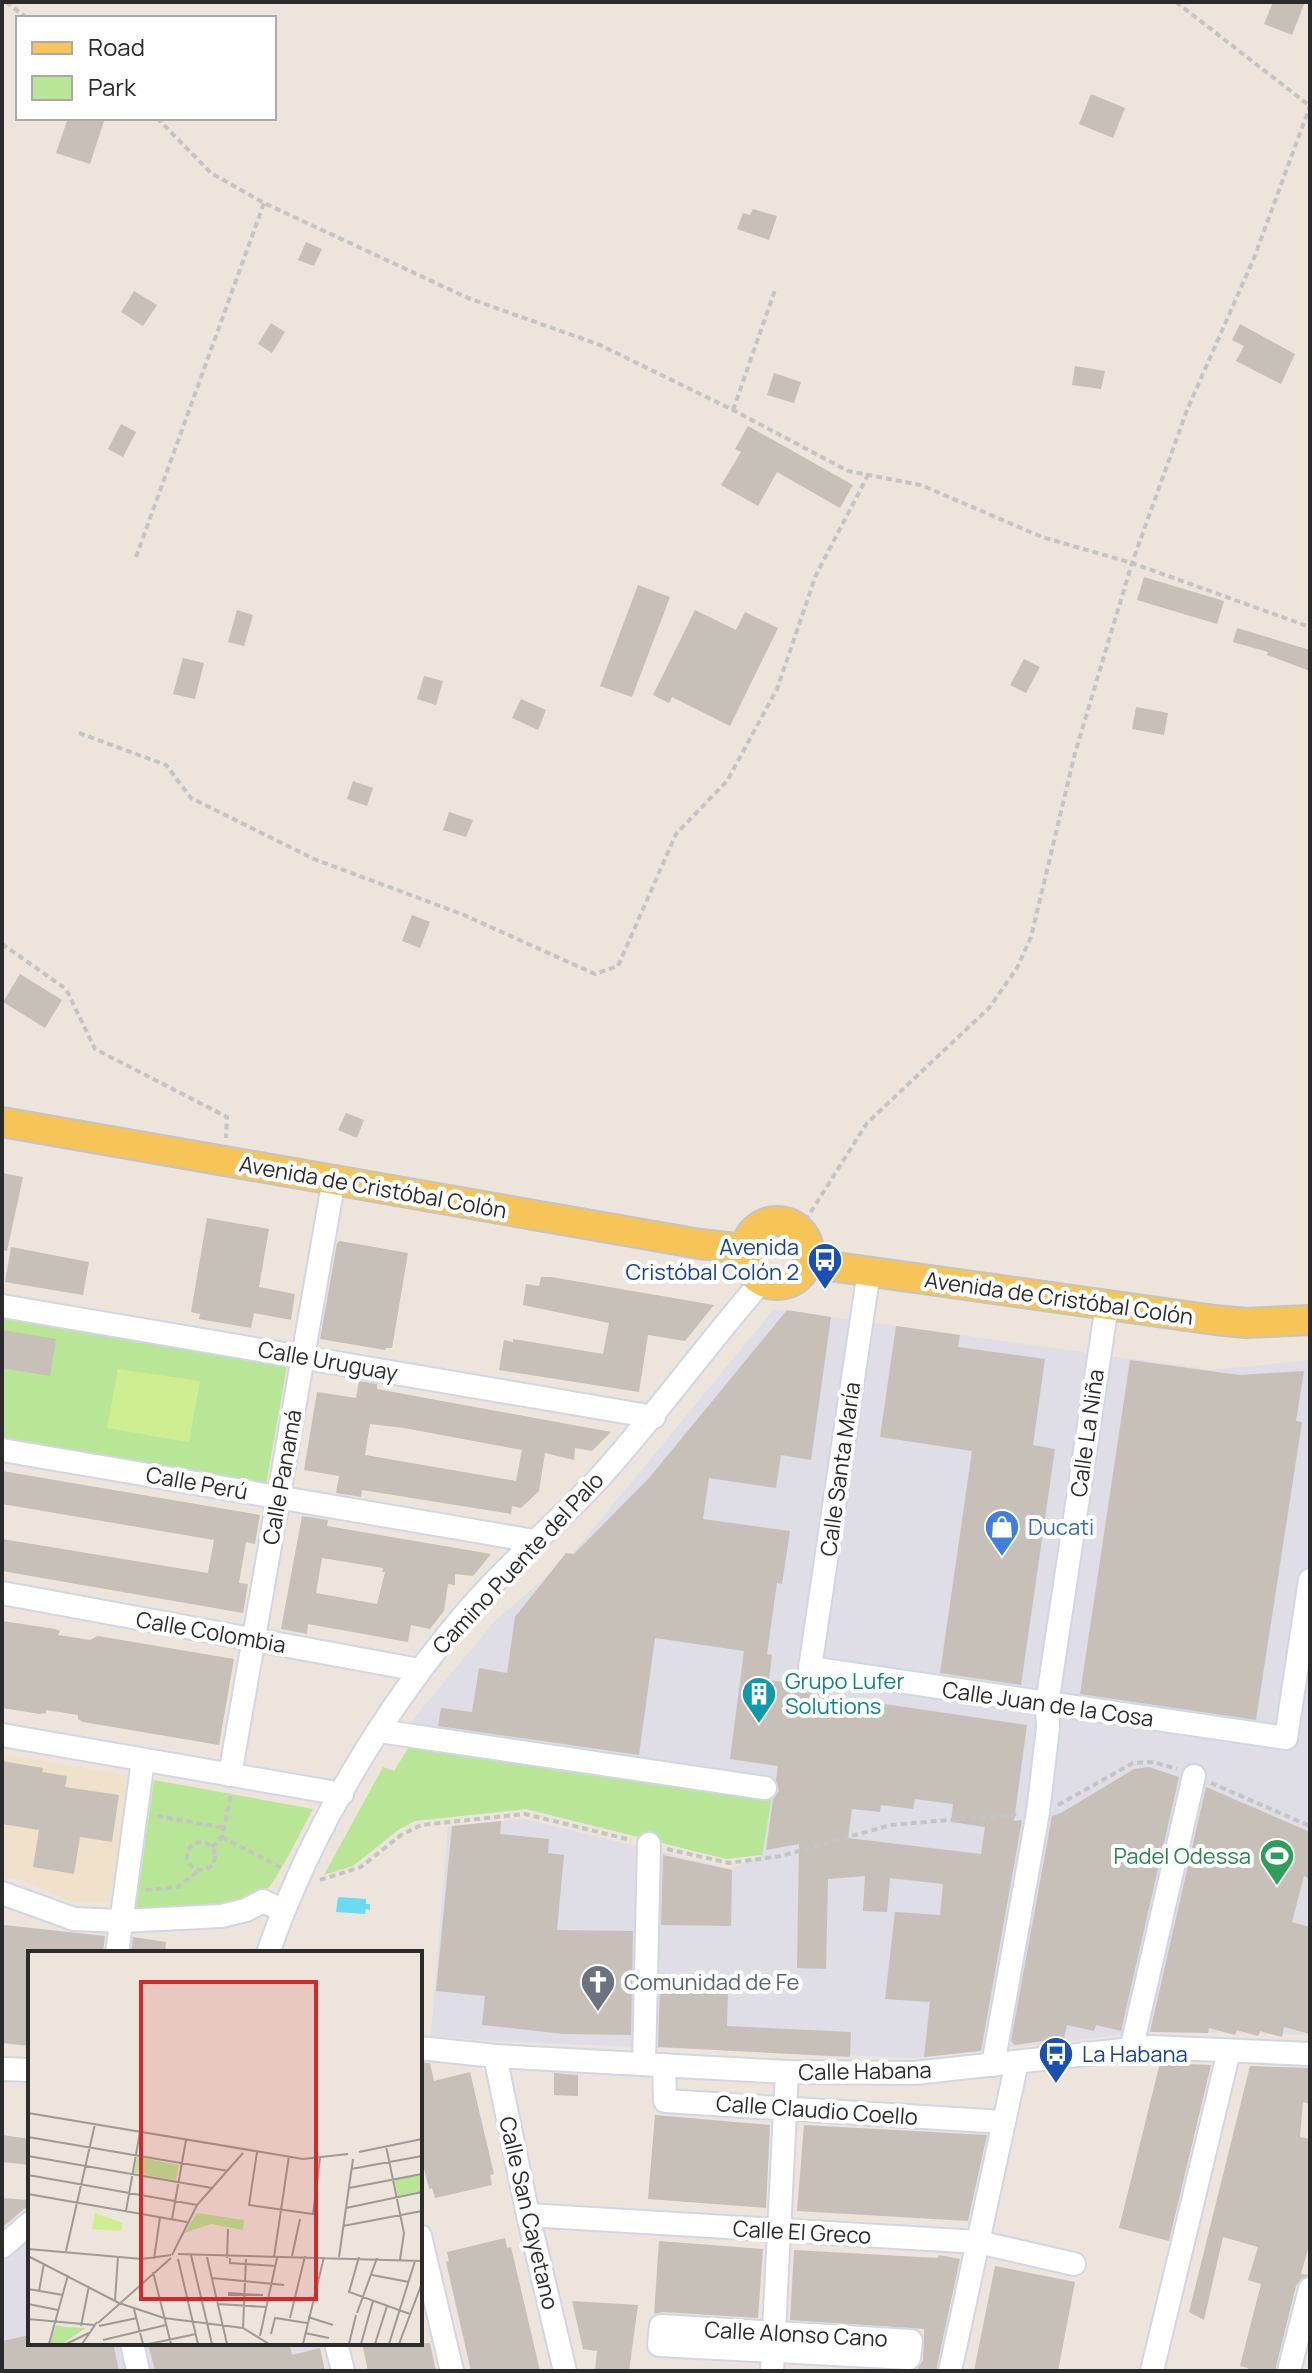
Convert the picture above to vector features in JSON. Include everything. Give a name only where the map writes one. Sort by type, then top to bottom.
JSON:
[{"type":"main road","name":"Avenida de Cristóbal Colón","points":[[2,1122],[700,1244],[745,1249]]},
{"type":"main road","points":[[779,1220],[800,1229],[809,1244],[808,1263],[798,1277],[780,1285],[762,1281],[749,1269],[745,1249],[749,1236],[762,1224],[779,1220]]},
{"type":"main road","name":"Avenida de Cristóbal Colón","points":[[808,1263],[1246,1323],[1310,1320]]},
{"type":"street","name":"Calle Panamá","points":[[231,1784],[334,1179]]},
{"type":"street","name":"Calle Santa María","points":[[810,1668],[869,1271]]},
{"type":"street","name":"Camino Puente del Palo","points":[[269,1951],[292,1870],[419,1670],[473,1604],[596,1481],[654,1417],[762,1281]]},
{"type":"street","name":"Calle La Niña","points":[[993,2065],[1038,1812],[1048,1728],[1047,1704],[1107,1305]]},
{"type":"street","name":"Calle Uruguay","points":[[2,1306],[654,1417]]},
{"type":"street","name":"Calle Perú","points":[[2,1450],[534,1541]]},
{"type":"street","name":"Calle Juan de la Cosa","points":[[810,1668],[1286,1738],[1310,1580]]},
{"type":"street","name":"Calle Colombia","points":[[2,1593],[419,1670]]},
{"type":"street","points":[[379,1731],[765,1788]]},
{"type":"street","points":[[2,1735],[143,1760],[231,1784],[342,1794]]},
{"type":"street","points":[[117,1951],[143,1760]]},
{"type":"street","points":[[1131,2050],[1194,1776]]},
{"type":"street","points":[[649,1844],[654,2064]]},
{"type":"street","points":[[2,1893],[74,1919],[121,1921],[221,1916],[246,1910],[263,1901],[282,1910]]},
{"type":"street","name":"Calle Habana","points":[[422,2048],[495,2056],[787,2072],[915,2073],[1150,2047],[1310,2054]]},
{"type":"street","points":[[1152,2371],[1229,2051]]},
{"type":"street","name":"Calle San Cayetano","points":[[495,2056],[565,2371]]},
{"type":"street","points":[[950,2371],[1017,2062]]},
{"type":"street","name":"Calle Claudio Coello","points":[[654,2064],[665,2101],[1004,2122]]},
{"type":"street","points":[[2,2069],[28,2070]]},
{"type":"street","points":[[773,2351],[787,2072]]},
{"type":"street","name":"Calle El Greco","points":[[528,2215],[978,2242],[1074,2264]]},
{"type":"street","points":[[2,2247],[28,2225]]},
{"type":"street","points":[[422,2244],[452,2371]]},
{"type":"street","points":[[1289,2371],[1310,2289]]},
{"type":"street","name":"Calle Alonso Cano","points":[[911,2341],[909,2358],[773,2351],[911,2341]]},
{"type":"street","points":[[132,2345],[138,2371]]},
{"type":"street","points":[[336,2345],[343,2371]]},
{"type":"path","points":[[6,2],[24,16]]},
{"type":"path","points":[[800,1229],[867,1123],[989,1008],[1017,968],[1031,937],[1075,753],[1132,563],[1187,410],[1254,258],[1310,106],[1176,2]]},
{"type":"path","points":[[159,120],[211,173],[264,203],[468,298],[600,345],[848,471],[921,485],[1042,537],[1132,563],[1310,627]]},
{"type":"path","points":[[136,557],[264,203]]},
{"type":"path","points":[[733,410],[775,290]]},
{"type":"path","points":[[79,733],[166,765],[191,798],[314,859],[464,915],[595,974],[618,966],[676,834],[727,781],[777,689],[816,575],[868,475]]},
{"type":"path","points":[[2,944],[66,989],[95,1049],[227,1117],[225,1160]]},
{"type":"path","points":[[222,1837],[322,1881],[361,1867],[401,1835],[421,1825],[525,1814],[729,1863],[781,1856],[891,1825],[1038,1812],[1053,1808],[1133,1763],[1170,1765],[1310,1826]]},
{"type":"path","points":[[212,1847],[222,1837],[225,1828],[231,1784]]},
{"type":"path","points":[[150,1814],[225,1828]]},
{"type":"path","points":[[199,1870],[188,1863],[188,1849],[199,1842],[212,1847]]},
{"type":"path","points":[[138,1891],[178,1887],[199,1870],[209,1868],[214,1861],[212,1847]]},
{"type":"shaded area","points":[[774,1309],[1212,1370],[1310,1360],[1310,2035],[1155,2031],[914,2058],[431,2036],[448,1827],[524,1819],[731,1869],[762,1855],[774,1780],[409,1724],[494,1622],[574,1552]]},
{"type":"shaded area","points":[[2,1754],[128,1776],[110,1902],[70,1902],[24,1880],[2,1878]]},
{"type":"shaded area","points":[[28,2237],[28,2345],[318,2345],[324,2371],[2,2371],[2,2260]]},
{"type":"green space","points":[[2,1314],[287,1366],[266,1485],[2,1437]]},
{"type":"green space","points":[[118,1369],[200,1381],[189,1442],[107,1428]]},
{"type":"green space","points":[[419,1731],[774,1784],[762,1855],[726,1859],[526,1809],[415,1821],[398,1830],[353,1866],[324,1875],[383,1767],[394,1771]]},
{"type":"green space","points":[[154,1780],[313,1809],[280,1871],[258,1900],[218,1911],[135,1915]]},
{"type":"water","points":[[338,1897],[366,1899],[370,1910],[366,1909],[365,1914],[336,1912]]},
{"type":"building","points":[[1273,2],[1305,2],[1292,35],[1264,24]]},
{"type":"building","points":[[1091,94],[1125,108],[1113,138],[1079,124]]},
{"type":"building","points":[[67,120],[104,120],[90,164],[56,153]]},
{"type":"building","points":[[753,209],[777,216],[769,240],[737,229],[743,213],[750,215]]},
{"type":"building","points":[[306,242],[322,249],[314,266],[298,260]]},
{"type":"building","points":[[134,291],[157,305],[143,326],[121,312]]},
{"type":"building","points":[[271,323],[285,332],[272,353],[258,344]]},
{"type":"building","points":[[1240,324],[1295,354],[1281,384],[1236,361],[1244,346],[1232,340]]},
{"type":"building","points":[[1075,366],[1105,371],[1101,389],[1072,385]]},
{"type":"building","points":[[774,373],[801,382],[794,403],[767,395]]},
{"type":"building","points":[[121,424],[136,432],[123,457],[108,449]]},
{"type":"building","points":[[748,426],[853,485],[840,508],[777,472],[758,506],[721,485],[741,452],[735,449]]},
{"type":"building","points":[[1144,577],[1224,601],[1217,624],[1137,600]]},
{"type":"building","points":[[638,585],[670,597],[632,697],[600,686]]},
{"type":"building","points":[[237,610],[253,615],[244,646],[228,642]]},
{"type":"building","points":[[695,610],[736,630],[745,612],[778,628],[730,726],[672,697],[669,703],[653,695]]},
{"type":"building","points":[[1237,628],[1310,650],[1310,671],[1267,655],[1268,652],[1233,642]]},
{"type":"building","points":[[183,658],[204,663],[195,699],[173,694]]},
{"type":"building","points":[[1024,659],[1040,667],[1026,693],[1010,685]]},
{"type":"building","points":[[424,676],[443,681],[436,705],[417,699]]},
{"type":"building","points":[[521,699],[546,710],[538,730],[512,718]]},
{"type":"building","points":[[1136,707],[1168,713],[1164,735],[1132,729]]},
{"type":"building","points":[[353,781],[373,788],[367,806],[347,799]]},
{"type":"building","points":[[449,812],[473,820],[466,837],[443,830]]},
{"type":"building","points":[[412,915],[430,922],[420,948],[402,941]]},
{"type":"building","points":[[20,974],[62,1000],[45,1028],[3,1002]]},
{"type":"building","points":[[346,1113],[364,1120],[357,1138],[338,1130]]},
{"type":"building","points":[[2,1173],[23,1177],[7,1251],[2,1250]]},
{"type":"building","points":[[207,1218],[269,1229],[259,1287],[295,1294],[291,1320],[254,1313],[251,1328],[199,1319],[200,1314],[191,1312]]},
{"type":"building","points":[[337,1243],[408,1253],[392,1348],[385,1350],[320,1339]]},
{"type":"building","points":[[11,1247],[89,1262],[83,1295],[5,1282]]},
{"type":"building","points":[[541,1277],[714,1305],[685,1341],[648,1335],[639,1392],[499,1370],[504,1340],[603,1354],[609,1323],[523,1305],[526,1284],[539,1286]]},
{"type":"building","points":[[787,1310],[831,1317],[811,1460],[781,1455],[776,1488],[709,1478],[703,1519],[790,1531],[782,1584],[777,1583],[767,1654],[772,1655],[769,1680],[791,1683],[790,1690],[1027,1725],[1014,1821],[1022,1820],[981,2051],[924,2057],[930,2002],[885,1999],[895,1912],[940,1915],[943,1884],[890,1878],[887,1912],[863,1911],[865,1876],[828,1879],[826,1969],[797,1968],[799,1844],[766,1850],[773,1799],[779,1791],[776,1780],[778,1766],[730,1759],[744,1651],[655,1638],[639,1755],[438,1726],[441,1708],[472,1712],[479,1668],[507,1673],[515,1617],[566,1553],[574,1554],[649,1478]],"holes":[[[915,1799],[953,1804],[951,1822],[985,1827],[981,1854],[848,1838],[852,1809],[880,1812],[881,1805],[913,1809]]]},
{"type":"building","points":[[896,1326],[960,1335],[958,1347],[1045,1359],[1033,1445],[1055,1449],[1021,1685],[940,1673],[972,1451],[880,1437]]},
{"type":"building","points":[[2,1330],[56,1339],[50,1376],[2,1368]]},
{"type":"building","points":[[1130,1360],[1239,1375],[1304,1371],[1296,1421],[1302,1422],[1256,1720],[1080,1694]]},
{"type":"building","points":[[359,1381],[377,1384],[377,1389],[611,1432],[592,1451],[575,1448],[574,1460],[545,1453],[539,1491],[521,1508],[512,1506],[511,1514],[362,1490],[361,1497],[336,1493],[339,1476],[304,1470],[317,1392],[356,1398]],"holes":[[[370,1424],[522,1450],[516,1481],[365,1455]]]},
{"type":"building","points":[[2,1471],[260,1515],[255,1544],[246,1542],[239,1583],[248,1584],[243,1613],[2,1571],[2,1539],[208,1573],[214,1540],[2,1504]]},
{"type":"building","points":[[302,1516],[328,1520],[327,1526],[491,1554],[473,1576],[455,1574],[455,1585],[448,1584],[444,1611],[430,1629],[411,1625],[408,1642],[308,1624],[307,1634],[281,1629]],"holes":[[[322,1558],[383,1568],[382,1572],[385,1572],[377,1604],[316,1593]]]},
{"type":"building","points":[[2,1621],[55,1629],[60,1631],[58,1635],[90,1640],[98,1636],[234,1659],[219,1745],[83,1722],[78,1715],[46,1710],[46,1713],[40,1714],[2,1708]]},
{"type":"building","points":[[2,1761],[67,1776],[65,1787],[119,1795],[112,1842],[80,1837],[74,1874],[33,1867],[39,1830],[2,1824]]},
{"type":"building","points":[[1149,1767],[1179,1777],[1121,2031],[1096,2025],[1094,2031],[1067,2025],[1064,2038],[1015,2045],[1011,2041],[1052,1816],[1134,1769]]},
{"type":"building","points":[[1206,1787],[1310,1832],[1310,1879],[1304,1876],[1292,1922],[1310,1927],[1310,2034],[1284,2027],[1282,2037],[1260,2031],[1258,2036],[1237,2030],[1235,2035],[1209,2028],[1208,2033],[1150,2032]]},
{"type":"building","points":[[501,1821],[500,1834],[549,1839],[548,1853],[564,1855],[557,1930],[633,1931],[631,2035],[564,2034],[482,2025],[485,1996],[436,1991],[452,1826]]},
{"type":"building","points":[[663,1855],[732,1870],[731,1926],[661,1925]]},
{"type":"building","points":[[4,1925],[105,1936],[103,1951],[28,1951],[28,2046],[2,2043]]},
{"type":"building","points":[[133,1937],[166,1942],[165,1951],[131,1951]]},
{"type":"building","points":[[660,1990],[728,1990],[727,2026],[851,2032],[850,2057],[658,2047]]},
{"type":"building","points":[[422,2062],[430,2063],[434,2081],[470,2072],[494,2174],[490,2175],[492,2185],[435,2198],[432,2188],[429,2189],[422,2160]]},
{"type":"building","points":[[1160,2063],[1211,2065],[1169,2241],[1119,2228]]},
{"type":"building","points":[[1250,2066],[1310,2068],[1310,2104],[1303,2102],[1300,2137],[1310,2139],[1310,2242],[1301,2274],[1310,2275],[1301,2279],[1296,2286],[1275,2371],[1248,2371],[1248,2368],[1240,2366],[1261,2284],[1248,2280],[1258,2247],[1223,2237],[1204,2320],[1189,2312]]},
{"type":"building","points":[[554,2073],[578,2075],[578,2096],[554,2095]]},
{"type":"building","points":[[655,2115],[770,2125],[766,2208],[648,2199]]},
{"type":"building","points":[[804,2125],[987,2135],[968,2221],[797,2211]]},
{"type":"building","points":[[2,2135],[28,2139],[28,2165],[2,2162]]},
{"type":"building","points":[[2,2198],[28,2200],[28,2206],[2,2228]]},
{"type":"building","points":[[505,2238],[507,2248],[511,2247],[540,2371],[471,2371],[446,2262],[449,2261],[447,2252]]},
{"type":"building","points":[[659,2241],[763,2249],[758,2318],[654,2314]]},
{"type":"building","points":[[794,2250],[938,2258],[939,2255],[960,2259],[936,2371],[916,2371],[923,2360],[924,2329],[790,2320]]},
{"type":"building","points":[[995,2266],[1075,2282],[1058,2371],[974,2371]]},
{"type":"building","points":[[572,2301],[638,2305],[629,2371],[595,2371],[597,2351],[583,2349]]},
{"type":"building","points":[[28,2335],[28,2345],[113,2345],[119,2371],[2,2371],[2,2341]]},
{"type":"building","points":[[430,2343],[436,2371],[368,2371],[362,2345]]},
{"type":"building","points":[[148,2345],[290,2345],[292,2355],[320,2348],[325,2371],[155,2371]]},
{"type":"place","name":"Avenida Cristóbal Colón 2","points":[[825,1291]]},
{"type":"place","name":"Ducati","points":[[1002,1558]]},
{"type":"place","name":"Grupo Lufer Solutions","points":[[759,1725]]},
{"type":"place","name":"Padel Odessa","points":[[1277,1887]]},
{"type":"place","name":"Comunidad de Fe","points":[[598,2013]]},
{"type":"place","name":"La Habana","points":[[1056,2085]]}]
